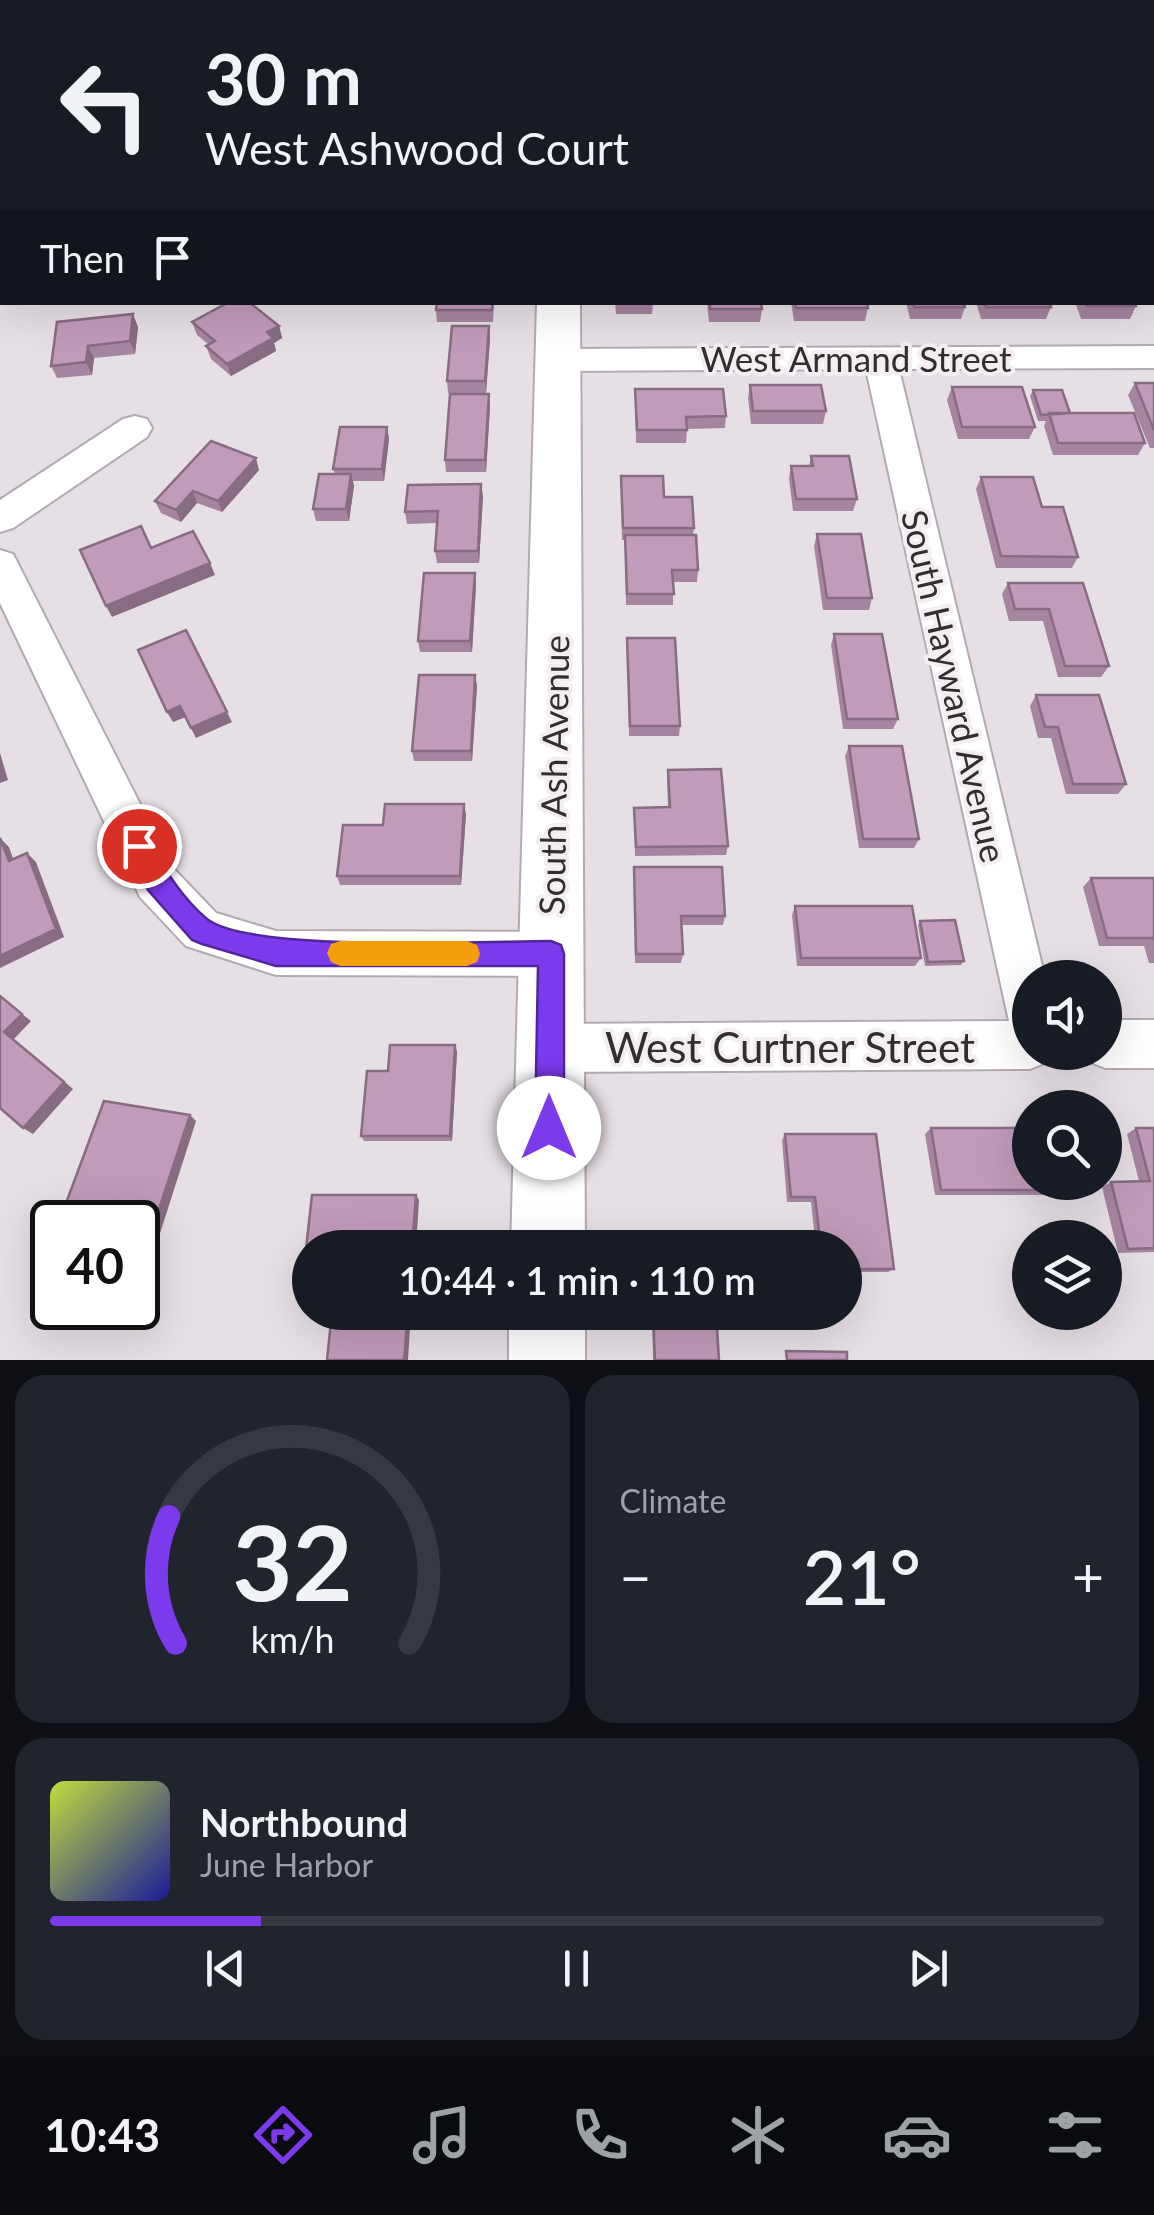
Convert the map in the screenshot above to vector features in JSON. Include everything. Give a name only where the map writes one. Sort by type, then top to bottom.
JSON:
[{"type":"street","name":"South Ash Avenue","points":[[548,1230],[559,305]]},
{"type":"street","name":"West Armand Street","points":[[558,360],[1154,357]]},
{"type":"street","name":"South Hayward Avenue","points":[[880,358],[1018,960]]},
{"type":"street","points":[[0,518],[136,428]]},
{"type":"street","points":[[0,564],[156,882],[202,931],[276,953],[551,954]]},
{"type":"street","points":[[1122,1044],[1154,1044]]},
{"type":"street","name":"West Curtner Street","points":[[550,1048],[1012,1045]]},
{"type":"street","points":[[546,1360],[547,1330]]},
{"type":"building","points":[[223,305],[253,305],[279,326],[267,332],[273,338],[227,364],[206,346],[215,341],[192,322]]},
{"type":"building","points":[[437,305],[493,305],[492,310],[436,310]]},
{"type":"building","points":[[710,305],[761,305],[762,309],[710,309]]},
{"type":"building","points":[[796,305],[868,308],[796,308]]},
{"type":"building","points":[[914,305],[965,307],[914,307]]},
{"type":"building","points":[[985,305],[1051,307],[986,307]]},
{"type":"building","points":[[133,314],[130,341],[88,346],[86,362],[51,366],[57,322]]},
{"type":"building","points":[[452,326],[489,326],[485,381],[447,381]]},
{"type":"building","points":[[1135,383],[1154,383],[1154,430]]},
{"type":"building","points":[[750,385],[821,385],[826,411],[753,411]]},
{"type":"building","points":[[952,387],[1022,387],[1035,427],[962,427]]},
{"type":"building","points":[[635,389],[723,389],[726,416],[686,417],[687,430],[637,430]]},
{"type":"building","points":[[1033,390],[1062,390],[1070,413],[1041,415]]},
{"type":"building","points":[[450,394],[489,394],[485,460],[445,460]]},
{"type":"building","points":[[1049,413],[1134,413],[1145,443],[1058,443]]},
{"type":"building","points":[[340,427],[387,427],[382,469],[333,469]]},
{"type":"building","points":[[211,441],[256,458],[218,501],[193,491],[176,510],[155,501]]},
{"type":"building","points":[[811,456],[849,456],[857,499],[796,499],[791,466],[813,466]]},
{"type":"building","points":[[319,474],[351,474],[346,509],[313,509]]},
{"type":"building","points":[[621,476],[663,476],[664,497],[692,497],[694,528],[623,528]]},
{"type":"building","points":[[981,477],[1033,477],[1042,507],[1063,507],[1078,557],[1001,556]]},
{"type":"building","points":[[481,484],[478,551],[435,551],[438,511],[405,512],[408,485]]},
{"type":"building","points":[[141,526],[151,548],[193,531],[210,563],[106,606],[80,550]]},
{"type":"building","points":[[817,534],[861,534],[872,598],[827,598]]},
{"type":"building","points":[[625,535],[696,535],[698,570],[672,570],[674,594],[627,594]]},
{"type":"building","points":[[424,573],[475,573],[470,641],[418,641]]},
{"type":"building","points":[[1008,583],[1083,583],[1109,666],[1065,666],[1049,609],[1015,609]]},
{"type":"building","points":[[186,630],[227,712],[191,728],[180,706],[167,712],[138,650]]},
{"type":"building","points":[[834,634],[882,634],[898,719],[847,719]]},
{"type":"building","points":[[627,638],[675,638],[680,726],[630,726]]},
{"type":"building","points":[[419,675],[475,675],[471,751],[412,751]]},
{"type":"building","points":[[1036,695],[1099,695],[1126,784],[1073,784],[1058,727],[1045,727]]},
{"type":"building","points":[[849,746],[902,746],[919,839],[863,839]]},
{"type":"building","points":[[721,769],[728,846],[636,847],[634,808],[670,807],[668,770]]},
{"type":"building","points":[[385,804],[464,804],[460,876],[337,876],[343,825],[383,825]]},
{"type":"building","points":[[0,838],[9,861],[27,853],[56,929],[0,956]]},
{"type":"building","points":[[634,867],[722,867],[725,916],[681,916],[683,954],[636,954]]},
{"type":"building","points":[[1091,878],[1154,878],[1154,940],[1107,938]]},
{"type":"building","points":[[795,906],[912,906],[921,958],[801,958]]},
{"type":"building","points":[[955,920],[964,961],[928,962],[920,921]]},
{"type":"building","points":[[0,996],[22,1014],[4,1032],[64,1082],[23,1128],[0,1108]]},
{"type":"building","points":[[390,1045],[455,1045],[450,1136],[361,1136],[367,1071],[388,1071]]},
{"type":"building","points":[[104,1101],[190,1115],[160,1206],[160,1200],[67,1200]]},
{"type":"building","points":[[931,1128],[1012,1128],[1012,1190],[941,1190]]},
{"type":"building","points":[[1136,1128],[1154,1128],[1154,1248],[1128,1249],[1116,1200],[1122,1200],[1122,1182],[1150,1181]]},
{"type":"building","points":[[785,1134],[876,1134],[894,1269],[862,1269],[862,1230],[819,1230],[815,1197],[791,1197]]},
{"type":"building","points":[[312,1195],[416,1195],[413,1230],[308,1230]]},
{"type":"building","points":[[330,1330],[406,1330],[404,1360],[327,1360]]},
{"type":"building","points":[[654,1330],[717,1330],[719,1360],[655,1360]]},
{"type":"building","points":[[786,1351],[847,1352],[847,1360],[787,1360]]},
{"type":"slow traffic","points":[[340,953],[467,954]]},
{"type":"route","points":[[139,846],[156,882],[202,931],[276,953],[551,954],[549,1128]]}]
